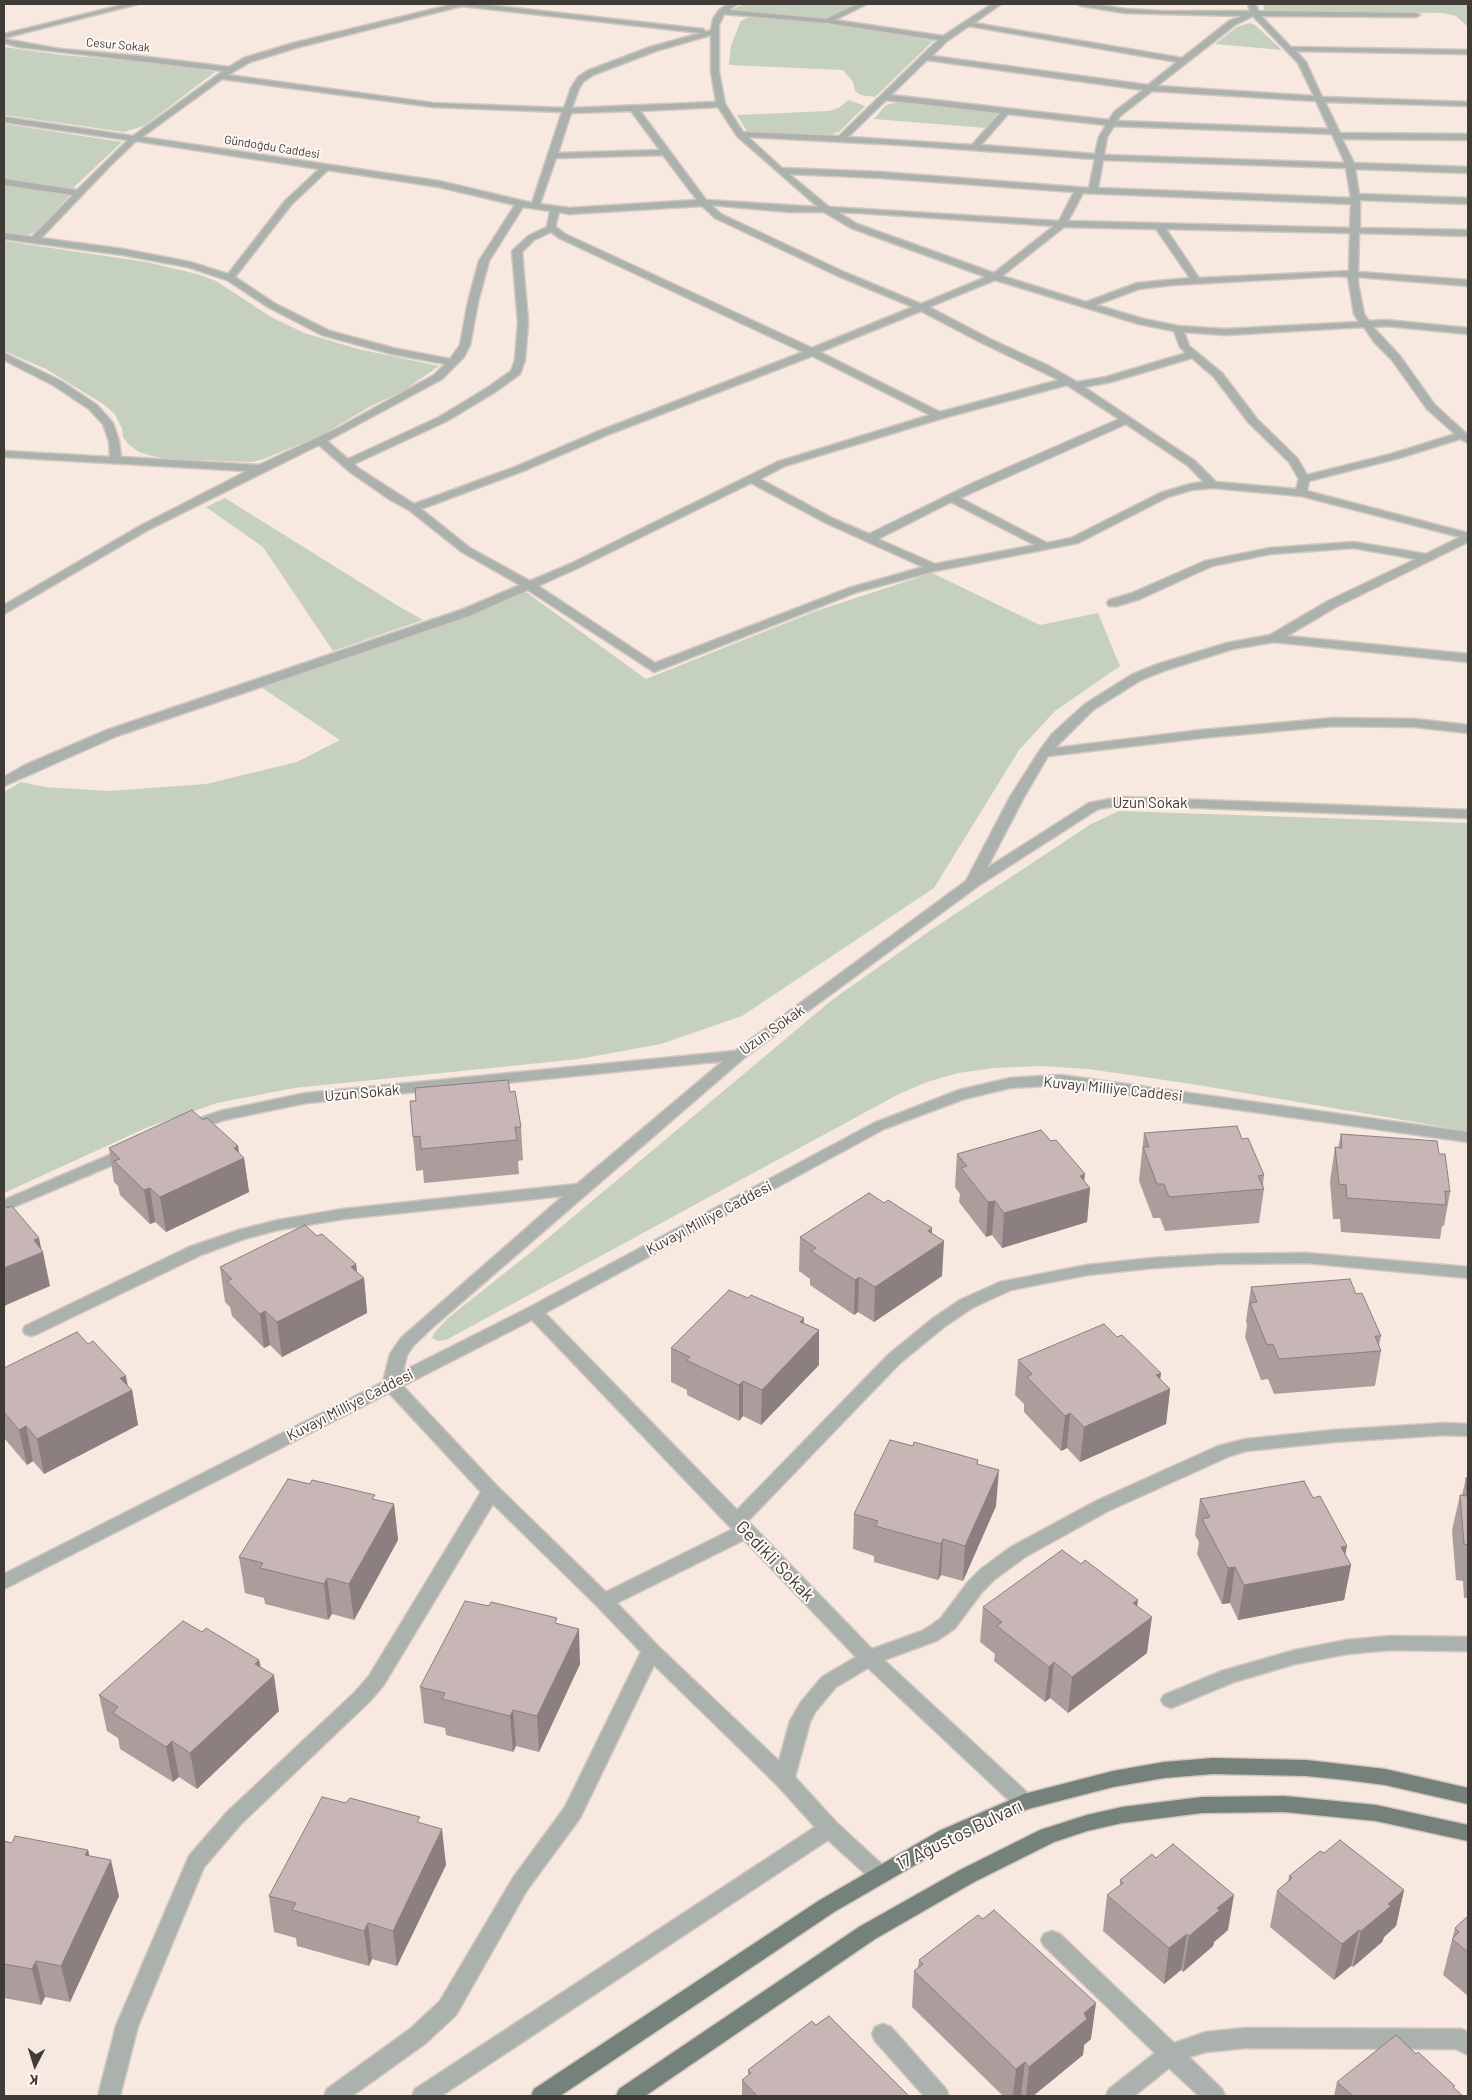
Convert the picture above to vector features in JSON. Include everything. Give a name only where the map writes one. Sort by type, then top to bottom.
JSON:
[{"type":"main road","name":"17 Ağustos Bulvarı","points":[[542,2096],[828,1906],[946,1838],[1024,1802],[1113,1779],[1164,1770],[1212,1766],[1306,1768],[1346,1772],[1385,1777],[1468,1796]]},
{"type":"main road","points":[[626,2096],[867,1933],[975,1872],[1047,1836],[1087,1823],[1141,1812],[1202,1805],[1284,1804],[1376,1813],[1468,1833]]},
{"type":"street","points":[[4,36],[134,4]]},
{"type":"street","points":[[34,240],[135,138],[230,70],[247,60],[296,45],[461,4],[714,32]]},
{"type":"street","points":[[733,4],[717,18],[714,32],[715,72],[721,104],[740,134],[780,171],[827,210],[870,233],[995,277],[1142,322],[1178,329],[1225,332],[1364,323],[1409,324],[1468,331]]},
{"type":"street","points":[[827,21],[863,4]]},
{"type":"street","points":[[1081,4],[1148,13],[1416,15]]},
{"type":"street","points":[[1252,4],[1256,14],[1292,49],[1305,66],[1350,164],[1356,199],[1353,274],[1359,314],[1364,323],[1396,358],[1431,407],[1465,437]]},
{"type":"street","points":[[983,5],[995,5]]},
{"type":"street","points":[[842,138],[944,40],[995,5]]},
{"type":"street","points":[[722,12],[827,21],[944,40]]},
{"type":"street","points":[[1093,191],[1103,137],[1117,114],[1232,24],[1256,14]]},
{"type":"street","points":[[969,24],[1184,61]]},
{"type":"street","points":[[535,206],[553,156],[566,111],[578,83],[590,73],[654,49],[714,32]]},
{"type":"street","name":"Cesur Sokak","points":[[4,41],[60,51],[149,59],[230,70]]},
{"type":"street","points":[[1292,49],[1465,52]]},
{"type":"street","points":[[925,57],[1149,88],[1320,99],[1468,104]]},
{"type":"street","points":[[222,77],[414,103],[566,111],[721,104]]},
{"type":"street","points":[[883,97],[1110,123],[1337,134],[1468,137]]},
{"type":"street","points":[[634,109],[703,202],[711,211],[726,221],[840,274],[921,307],[1071,383],[1191,463],[1213,485]]},
{"type":"street","points":[[974,146],[1004,112]]},
{"type":"street","name":"Gündoğdu Caddesi","points":[[4,119],[439,184],[521,204],[556,210],[586,211],[703,202],[788,209],[860,210],[1062,224],[1468,233]]},
{"type":"street","points":[[740,134],[974,146],[1099,157],[1350,164],[1468,170]]},
{"type":"street","points":[[553,156],[666,152]]},
{"type":"street","points":[[230,278],[288,204],[325,168]]},
{"type":"street","points":[[780,171],[881,175],[1093,191],[1468,201]]},
{"type":"street","points":[[4,182],[79,193]]},
{"type":"street","points":[[413,508],[518,469],[603,433],[812,352],[995,277],[1062,224],[1080,190]]},
{"type":"street","points":[[4,610],[144,528],[260,468],[320,440],[438,377],[453,363],[464,345],[484,261],[501,232],[521,204]]},
{"type":"street","points":[[556,210],[551,223],[552,228],[562,236],[812,352],[879,384],[939,416]]},
{"type":"street","points":[[1159,226],[1196,280]]},
{"type":"street","points":[[347,464],[451,414],[491,390],[516,372],[520,360],[523,322],[517,251],[531,238],[552,228]]},
{"type":"street","points":[[4,236],[190,265],[230,278],[292,317],[326,333],[392,351],[453,363]]},
{"type":"street","points":[[1087,305],[1137,286],[1196,280],[1305,274],[1353,274],[1468,283]]},
{"type":"street","points":[[1178,329],[1185,348],[1218,375],[1253,421],[1293,460],[1304,479],[1301,494]]},
{"type":"street","points":[[4,782],[30,768],[112,733],[464,613],[574,566],[750,478],[806,456],[939,416],[1071,383],[1107,380],[1194,354]]},
{"type":"street","points":[[4,356],[57,383],[93,408],[108,424],[114,441],[116,459]]},
{"type":"street","points":[[871,538],[978,484],[1126,420]]},
{"type":"street","points":[[1304,479],[1465,437]]},
{"type":"street","points":[[320,440],[372,483],[413,508],[466,550],[530,586],[654,668],[853,590],[934,568],[1047,547],[1086,536],[1164,495],[1190,487],[1213,485],[1301,494],[1468,537]]},
{"type":"street","points":[[4,454],[260,468]]},
{"type":"street","points":[[750,478],[792,502],[934,568]]},
{"type":"street","points":[[950,498],[1047,547]]},
{"type":"street","points":[[1274,638],[1332,604],[1430,558],[1468,537]]},
{"type":"street","points":[[1112,603],[1149,591],[1178,576],[1209,564],[1270,551],[1354,545],[1430,558]]},
{"type":"street","points":[[973,883],[999,829],[1044,753],[1057,737],[1089,707],[1137,677],[1162,667],[1231,646],[1274,638],[1468,658]]},
{"type":"street","points":[[1044,753],[1201,734],[1333,722],[1415,723],[1468,729]]},
{"type":"street","name":"Uzun Sokak","points":[[181,1130],[220,1116],[306,1098],[739,1056],[973,883],[1083,812],[1103,803],[1145,801],[1468,814]]},
{"type":"street","points":[[739,1056],[581,1189],[407,1342],[398,1354],[391,1384],[491,1490],[604,1601],[651,1651],[784,1779],[829,1828],[880,1875]]},
{"type":"street","name":"Kuvayı Milliye Caddesi","points":[[4,1582],[534,1312],[896,1118],[959,1094],[1010,1083],[1061,1080],[1468,1137]]},
{"type":"street","points":[[4,1206],[145,1145]]},
{"type":"street","points":[[31,1330],[195,1251],[239,1235],[278,1225],[332,1216],[581,1189]]},
{"type":"street","points":[[604,1601],[741,1526],[894,1359],[938,1323],[966,1304],[1006,1286],[1087,1270],[1153,1263],[1220,1259],[1315,1259],[1468,1272]]},
{"type":"street","name":"Gedikli Sokak","points":[[534,1312],[869,1658],[1024,1802]]},
{"type":"street","points":[[784,1779],[794,1738],[808,1706],[829,1682],[869,1658],[929,1636],[940,1629],[948,1623],[988,1574],[1018,1552],[1102,1506],[1224,1451],[1246,1445],[1291,1439],[1446,1429],[1468,1430]]},
{"type":"street","points":[[109,2096],[127,2026],[196,1862],[234,1818],[362,1697],[376,1680],[491,1490]]},
{"type":"street","points":[[1171,1700],[1229,1676],[1294,1657],[1347,1647],[1390,1643],[1468,1644]]},
{"type":"street","points":[[335,2096],[418,2036],[448,2008],[520,1884],[572,1812],[651,1651]]},
{"type":"street","points":[[422,2096],[829,1828]]},
{"type":"street","points":[[1052,1940],[1214,2096]]},
{"type":"street","points":[[883,2034],[938,2096]]},
{"type":"street","points":[[1117,2096],[1170,2054],[1206,2042],[1246,2038],[1461,2039],[1468,2045]]},
{"type":"green space","points":[[743,4],[857,4],[825,18],[732,10]]},
{"type":"green space","points":[[1263,4],[1468,4],[1468,27],[1456,16],[1443,13],[1265,12]]},
{"type":"green space","points":[[764,17],[832,23],[933,41],[875,97],[860,95],[855,91],[853,82],[843,70],[729,65],[731,45],[741,21],[747,18]]},
{"type":"green space","points":[[1249,23],[1255,25],[1282,50],[1215,44],[1237,27]]},
{"type":"green space","points":[[4,47],[62,55],[178,65],[215,72],[144,126],[124,132],[4,115]]},
{"type":"green space","points":[[849,100],[865,106],[839,132],[828,135],[748,133],[737,115],[829,111],[838,108]]},
{"type":"green space","points":[[898,102],[997,114],[986,128],[874,119],[886,105]]},
{"type":"green space","points":[[4,124],[122,142],[72,189],[4,179]]},
{"type":"green space","points":[[4,184],[70,195],[36,232],[25,236],[4,233]]},
{"type":"green space","points":[[4,241],[146,262],[197,274],[216,281],[271,317],[304,333],[358,349],[439,366],[403,391],[371,406],[324,434],[264,459],[252,462],[169,459],[152,456],[139,452],[128,444],[123,437],[122,428],[114,413],[103,404],[46,369],[4,351]]},
{"type":"green space","points":[[225,498],[423,620],[333,651],[263,547],[206,507]]},
{"type":"green space","points":[[932,573],[1040,625],[1098,613],[1120,666],[1055,711],[1019,750],[934,888],[742,1016],[661,1044],[579,1059],[294,1088],[217,1103],[148,1127],[4,1193],[4,792],[21,782],[45,787],[107,791],[206,784],[297,762],[340,740],[261,687],[313,670],[526,592],[646,679],[816,611]]},
{"type":"green space","points":[[1119,811],[1468,823],[1468,1131],[1192,1084],[1088,1069],[1040,1066],[994,1068],[958,1073],[927,1082],[897,1095],[446,1340],[437,1341],[432,1338],[434,1333],[448,1318],[530,1253],[832,1000],[931,930],[1091,824]]},
{"type":"building","points":[[508,1080],[510,1092],[515,1091],[521,1127],[515,1127],[517,1140],[421,1149],[420,1136],[413,1137],[410,1101],[416,1101],[415,1088]]},
{"type":"building","points":[[192,1110],[203,1120],[207,1118],[238,1146],[234,1148],[244,1158],[160,1197],[150,1188],[144,1190],[114,1161],[120,1159],[109,1148]]},
{"type":"building","points":[[1237,1126],[1242,1139],[1248,1138],[1264,1175],[1258,1176],[1264,1189],[1169,1197],[1164,1184],[1157,1184],[1143,1147],[1149,1147],[1144,1133]]},
{"type":"building","points":[[1041,1130],[1051,1141],[1056,1140],[1085,1174],[1080,1176],[1090,1188],[1004,1213],[995,1201],[988,1202],[961,1168],[967,1166],[957,1154]]},
{"type":"building","points":[[1341,1134],[1437,1141],[1439,1154],[1445,1154],[1450,1192],[1445,1191],[1446,1205],[1347,1198],[1346,1185],[1339,1184],[1335,1147],[1342,1148]]},
{"type":"building","points":[[869,1193],[884,1203],[888,1200],[932,1228],[928,1231],[944,1241],[875,1287],[859,1277],[855,1280],[811,1251],[816,1248],[800,1237]]},
{"type":"building","points":[[4,1205],[7,1208],[12,1206],[39,1238],[34,1240],[43,1252],[4,1268]]},
{"type":"building","points":[[305,1225],[317,1236],[322,1234],[356,1264],[351,1267],[364,1278],[277,1322],[265,1311],[260,1314],[227,1281],[232,1279],[220,1267]]},
{"type":"building","points":[[1350,1279],[1356,1294],[1362,1293],[1381,1336],[1375,1336],[1381,1351],[1279,1359],[1273,1344],[1267,1345],[1250,1303],[1257,1302],[1251,1287]]},
{"type":"building","points":[[729,1290],[748,1298],[751,1295],[804,1318],[800,1322],[819,1330],[762,1390],[743,1381],[739,1385],[686,1360],[690,1357],[671,1348]]},
{"type":"building","points":[[1104,1324],[1117,1337],[1122,1335],[1161,1373],[1156,1375],[1170,1389],[1084,1427],[1070,1413],[1065,1416],[1027,1377],[1032,1374],[1018,1360]]},
{"type":"building","points":[[77,1332],[88,1344],[93,1341],[126,1376],[120,1378],[132,1390],[37,1439],[26,1426],[19,1430],[4,1412],[4,1368]]},
{"type":"building","points":[[890,1440],[913,1446],[914,1442],[978,1460],[977,1464],[999,1470],[965,1546],[943,1539],[941,1544],[875,1526],[878,1521],[854,1514]]},
{"type":"building","points":[[1466,1478],[1468,1478],[1468,1545],[1464,1544],[1460,1495],[1467,1496]]},
{"type":"building","points":[[288,1479],[310,1484],[312,1480],[375,1495],[372,1499],[394,1504],[349,1584],[327,1578],[324,1584],[260,1568],[263,1563],[239,1557]]},
{"type":"building","points":[[1304,1481],[1313,1498],[1320,1496],[1347,1546],[1341,1547],[1351,1565],[1244,1585],[1235,1567],[1228,1568],[1202,1519],[1210,1517],[1200,1499]]},
{"type":"building","points":[[1062,1550],[1081,1564],[1085,1560],[1138,1600],[1133,1603],[1152,1617],[1072,1677],[1054,1662],[1049,1667],[997,1626],[1002,1622],[983,1607]]},
{"type":"building","points":[[465,1601],[489,1606],[491,1602],[557,1618],[555,1623],[579,1629],[537,1716],[513,1710],[510,1716],[442,1699],[445,1693],[420,1687]]},
{"type":"building","points":[[183,1621],[202,1632],[206,1628],[259,1660],[255,1664],[274,1675],[190,1753],[172,1741],[166,1747],[113,1713],[118,1707],[99,1695]]},
{"type":"building","points":[[322,1797],[346,1803],[350,1798],[420,1817],[417,1822],[442,1829],[393,1931],[368,1923],[364,1931],[292,1910],[296,1903],[269,1896]]},
{"type":"building","points":[[15,1836],[88,1850],[85,1855],[111,1860],[61,1966],[36,1961],[32,1969],[4,1964],[4,1841],[12,1843]]},
{"type":"building","points":[[1340,1840],[1404,1890],[1388,1904],[1391,1906],[1342,1944],[1277,1891],[1292,1878],[1289,1876],[1320,1851],[1324,1853]]},
{"type":"building","points":[[1173,1844],[1234,1895],[1217,1908],[1220,1910],[1189,1936],[1187,1934],[1169,1948],[1107,1895],[1123,1883],[1120,1880],[1152,1854],[1156,1858]]},
{"type":"building","points":[[994,1910],[1096,2003],[1084,2013],[1087,2019],[1029,2067],[1025,2062],[1016,2069],[914,1971],[923,1964],[919,1960],[978,1915],[983,1919]]},
{"type":"building","points":[[1468,1916],[1468,1952],[1452,1939],[1459,1932],[1455,1928]]},
{"type":"building","points":[[829,2016],[909,2096],[757,2096],[742,2080],[751,2073],[748,2070],[812,2021],[816,2025]]},
{"type":"building","points":[[1396,2035],[1416,2054],[1418,2052],[1455,2086],[1453,2087],[1463,2096],[1353,2096],[1337,2082]]}]
